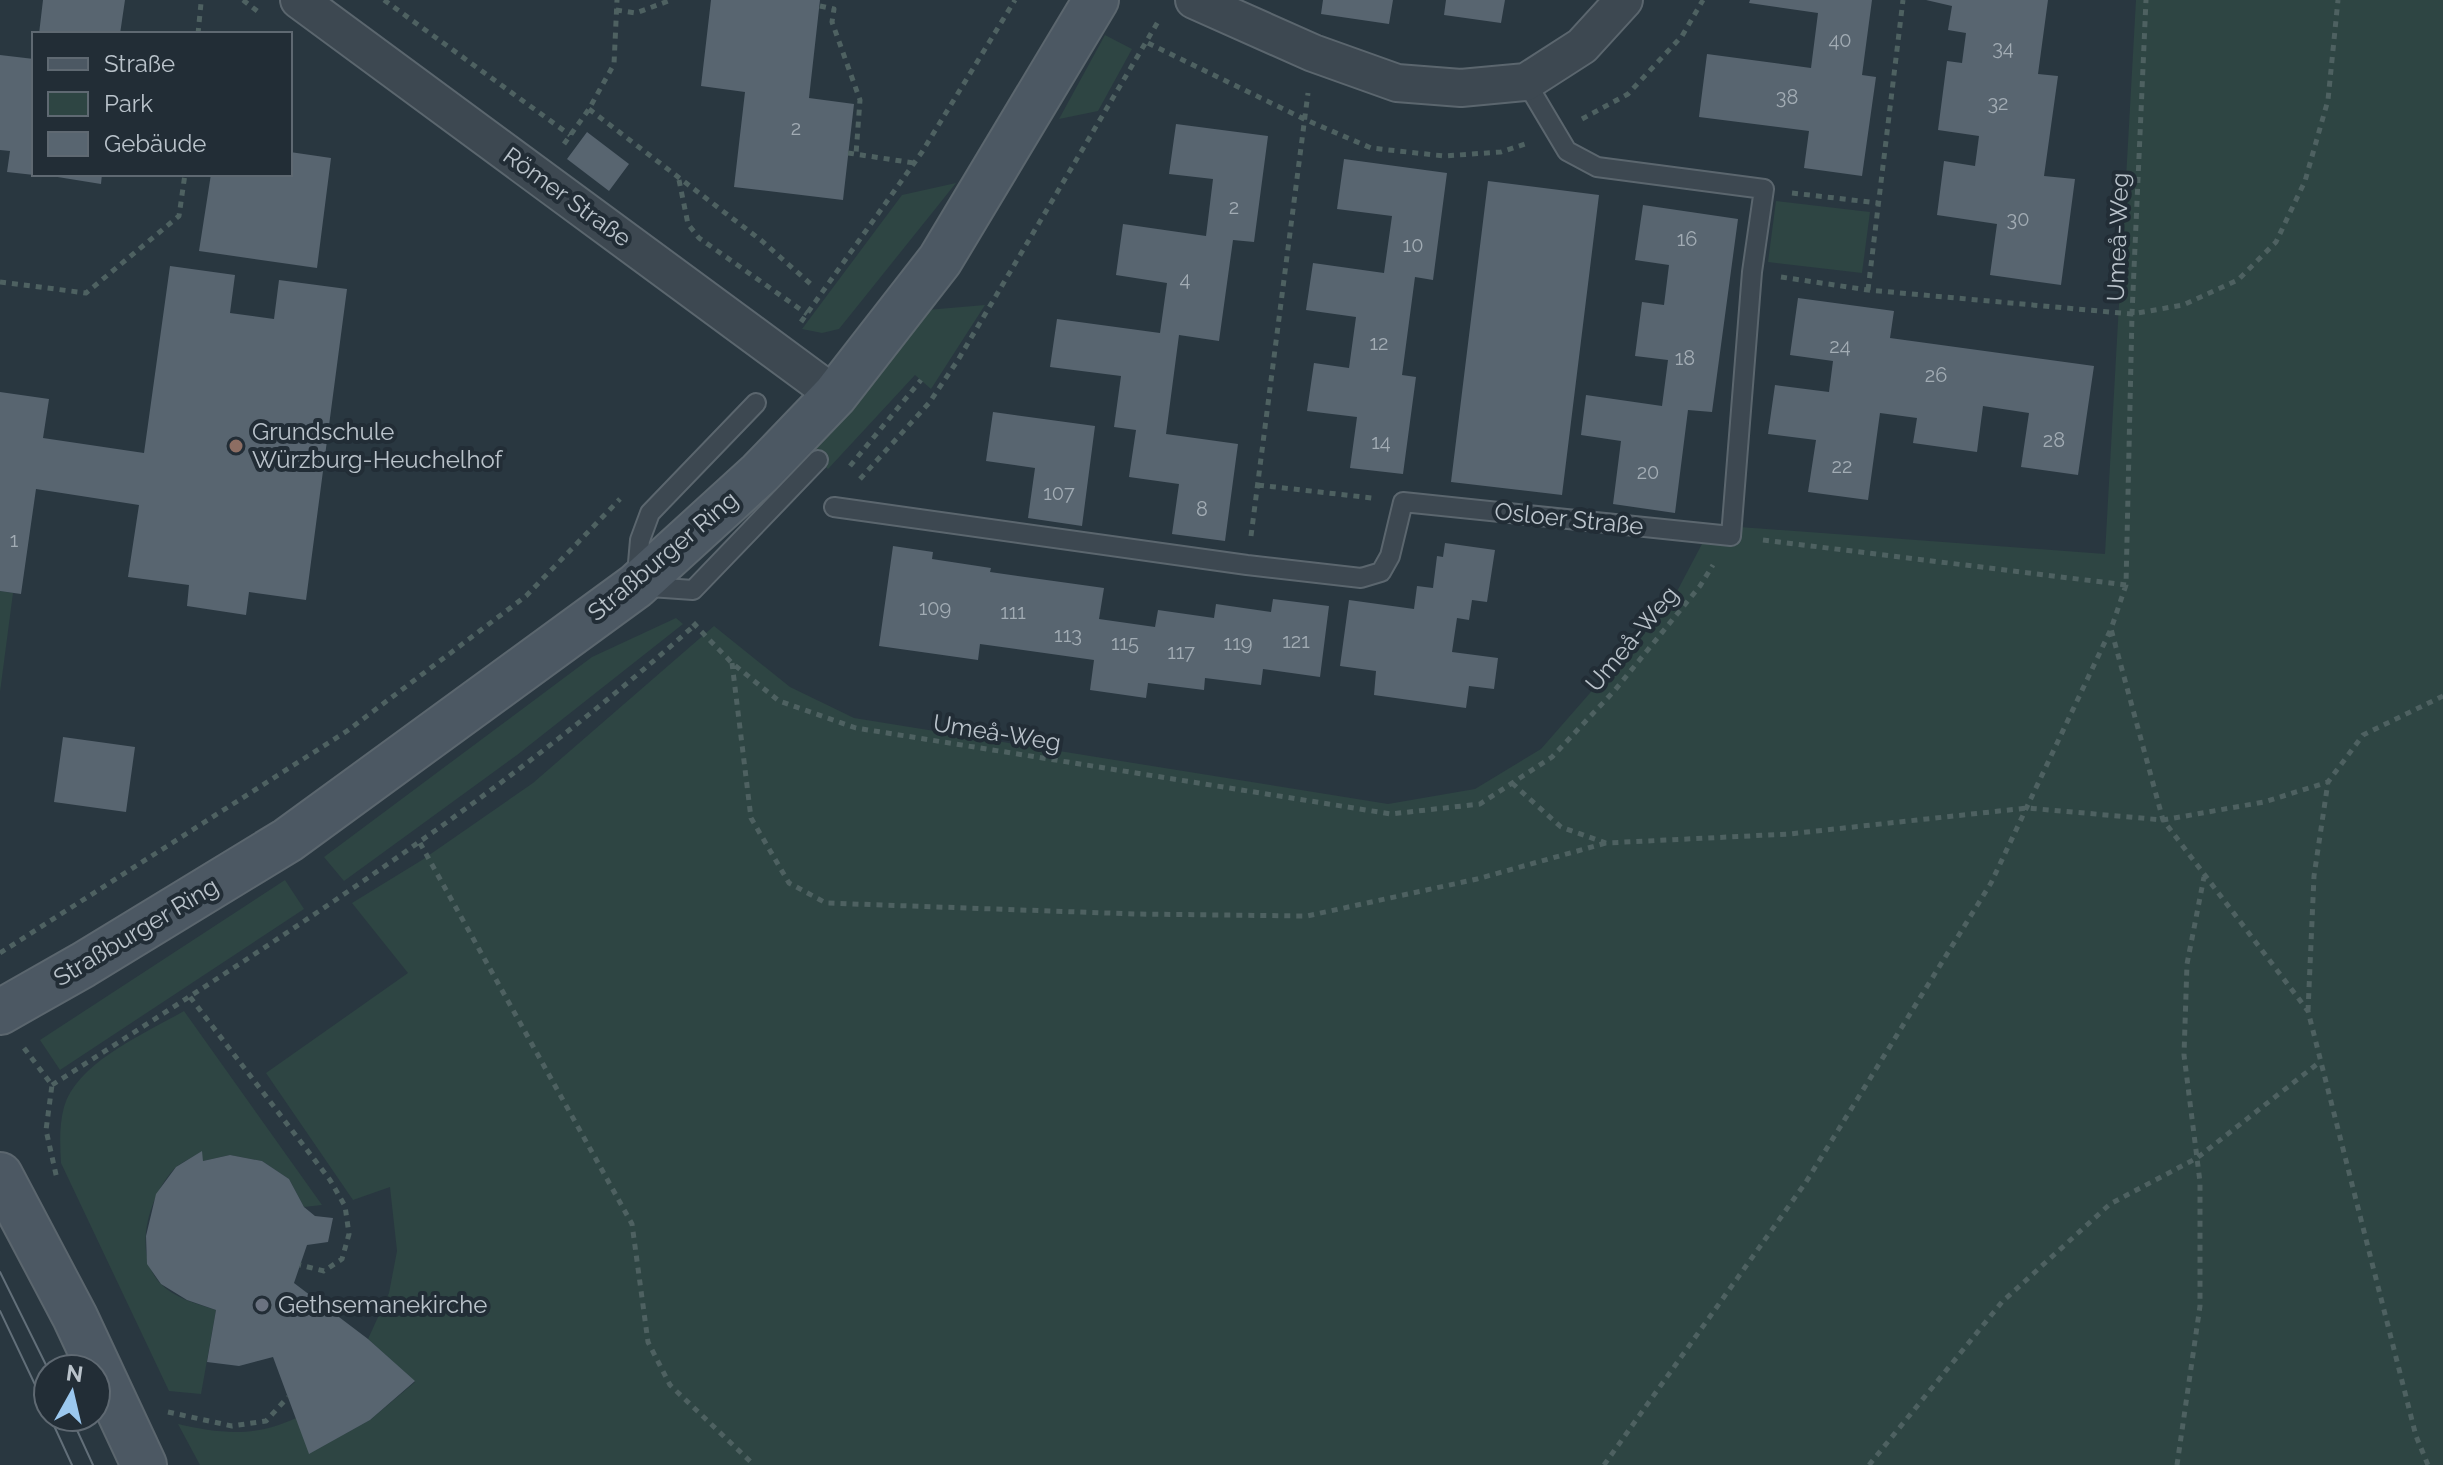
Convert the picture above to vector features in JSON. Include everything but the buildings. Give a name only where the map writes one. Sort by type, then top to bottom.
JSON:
[{"type":"street","name":"Römer Straße","points":[[299,0],[835,395]]},
{"type":"street","name":"Straßburger Ring","points":[[0,1012],[288,840],[636,586],[760,473],[835,395],[940,260],[1096,0]]},
{"type":"street","points":[[1179,5],[1397,83],[1461,88],[1526,82],[1582,46],[1624,0]]},
{"type":"street","points":[[0,1175],[75,1317],[144,1465]]},
{"type":"lane","points":[[1526,82],[1567,151],[1597,167],[1764,189],[1752,272],[1731,536]]},
{"type":"lane","points":[[756,403],[650,513],[640,540],[636,586],[693,590],[818,460]]},
{"type":"lane","points":[[834,507],[1361,578],[1381,572],[1390,556],[1403,502]]},
{"type":"lane","name":"Osloer Straße","points":[[1403,502],[1731,536]]},
{"type":"path","points":[[384,0],[570,135]]},
{"type":"path","points":[[540,176],[589,109],[614,64],[617,0]]},
{"type":"path","points":[[616,10],[636,13],[671,0]]},
{"type":"path","points":[[778,352],[915,163],[1015,0]]},
{"type":"path","points":[[1868,290],[1903,0]]},
{"type":"path","name":"Umeå-Weg","points":[[1604,1465],[1806,1182],[1991,883],[2111,629],[2126,585],[2132,314],[2146,0]]},
{"type":"path","points":[[1752,272],[1868,290],[2132,314],[2183,305],[2238,280],[2276,242],[2305,181],[2328,100],[2338,0]]},
{"type":"path","points":[[198,32],[200,1]]},
{"type":"path","points":[[834,507],[929,403],[958,360],[1148,43],[1179,5]]},
{"type":"path","points":[[820,6],[834,9],[832,22],[860,100],[856,154]]},
{"type":"path","points":[[1247,565],[1313,53]]},
{"type":"path","points":[[589,109],[762,241],[814,287]]},
{"type":"path","points":[[848,153],[915,163]]},
{"type":"path","points":[[0,282],[86,293],[179,216],[185,176]]},
{"type":"path","points":[[679,180],[688,224],[699,238],[807,314]]},
{"type":"path","points":[[1764,189],[1878,203]]},
{"type":"path","points":[[839,478],[921,380]]},
{"type":"path","points":[[1258,485],[1403,502]]},
{"type":"path","points":[[0,953],[347,731],[526,596],[630,490]]},
{"type":"path","points":[[1731,536],[2126,585]]},
{"type":"path","name":"Umeå-Weg","points":[[636,586],[696,625],[732,663],[779,701],[856,728],[1391,814],[1480,804],[1552,757],[1615,690],[1700,586],[1731,536]]},
{"type":"path","points":[[52,1085],[420,843],[518,772],[609,700],[696,625]]},
{"type":"path","points":[[2111,629],[2163,820],[2308,1011]]},
{"type":"path","points":[[732,663],[751,818],[789,883],[826,903],[1135,914],[1307,916],[1477,879],[1606,843],[1789,834],[2027,808],[2163,820],[2264,802],[2328,782]]},
{"type":"path","points":[[2428,1465],[2416,1436],[2308,1011],[2314,876],[2328,782],[2363,735],[2443,696]]},
{"type":"path","points":[[1512,783],[1561,827],[1606,843]]},
{"type":"path","points":[[420,843],[632,1224],[648,1342],[670,1385],[754,1465]]},
{"type":"path","points":[[2177,1465],[2200,1306],[2200,1182],[2184,1040],[2187,964],[2205,876]]},
{"type":"path","points":[[190,997],[304,1145],[345,1206],[349,1234],[342,1259],[324,1271],[300,1265]]},
{"type":"path","points":[[1869,1465],[2002,1302],[2110,1204],[2197,1158],[2321,1061]]},
{"type":"path","points":[[167,1411],[232,1426],[266,1421],[288,1397]]},
{"type":"green space","points":[[2136,0],[2443,0],[2443,1465],[200,1465],[178,1424],[238,1432],[267,1428],[296,1418],[310,1453],[370,1420],[415,1382],[368,1339],[389,1293],[397,1251],[390,1187],[353,1200],[266,1073],[408,973],[352,903],[422,860],[533,783],[714,626],[790,687],[854,718],[1388,804],[1475,789],[1541,749],[1674,597],[1712,525],[2105,554]]},
{"type":"green space","points":[[1105,35],[1132,49],[1098,111],[1059,119]]},
{"type":"green space","points":[[956,183],[839,329],[822,333],[802,329],[902,195]]},
{"type":"green space","points":[[1776,201],[1870,212],[1862,273],[1768,262]]},
{"type":"green space","points":[[985,305],[931,389],[915,375],[828,469],[806,449],[927,310]]},
{"type":"green space","points":[[0,591],[13,593],[0,692]]},
{"type":"green space","points":[[676,618],[683,624],[517,755],[344,881],[324,857],[592,657]]},
{"type":"green space","points":[[285,880],[304,909],[60,1070],[40,1040]]},
{"type":"green space","points":[[184,1011],[322,1205],[304,1207],[289,1179],[262,1161],[230,1155],[203,1161],[201,1152],[175,1168],[166,1179],[151,1208],[147,1224],[147,1256],[160,1283],[172,1293],[216,1310],[201,1394],[169,1391],[61,1163],[64,1107],[83,1076],[115,1050]]},
{"type":"tram line","points":[[0,1272],[40,1353]]},
{"type":"tram line","points":[[0,1311],[32,1378]]},
{"type":"tram line","points":[[57,1433],[72,1465]]},
{"type":"tram line","points":[[78,1433],[93,1465]]},
{"type":"place","name":"Grundschule Würzburg-Heuchelhof","points":[[236,446]]},
{"type":"place","name":"Gethsemanekirche","points":[[262,1305]]}]
